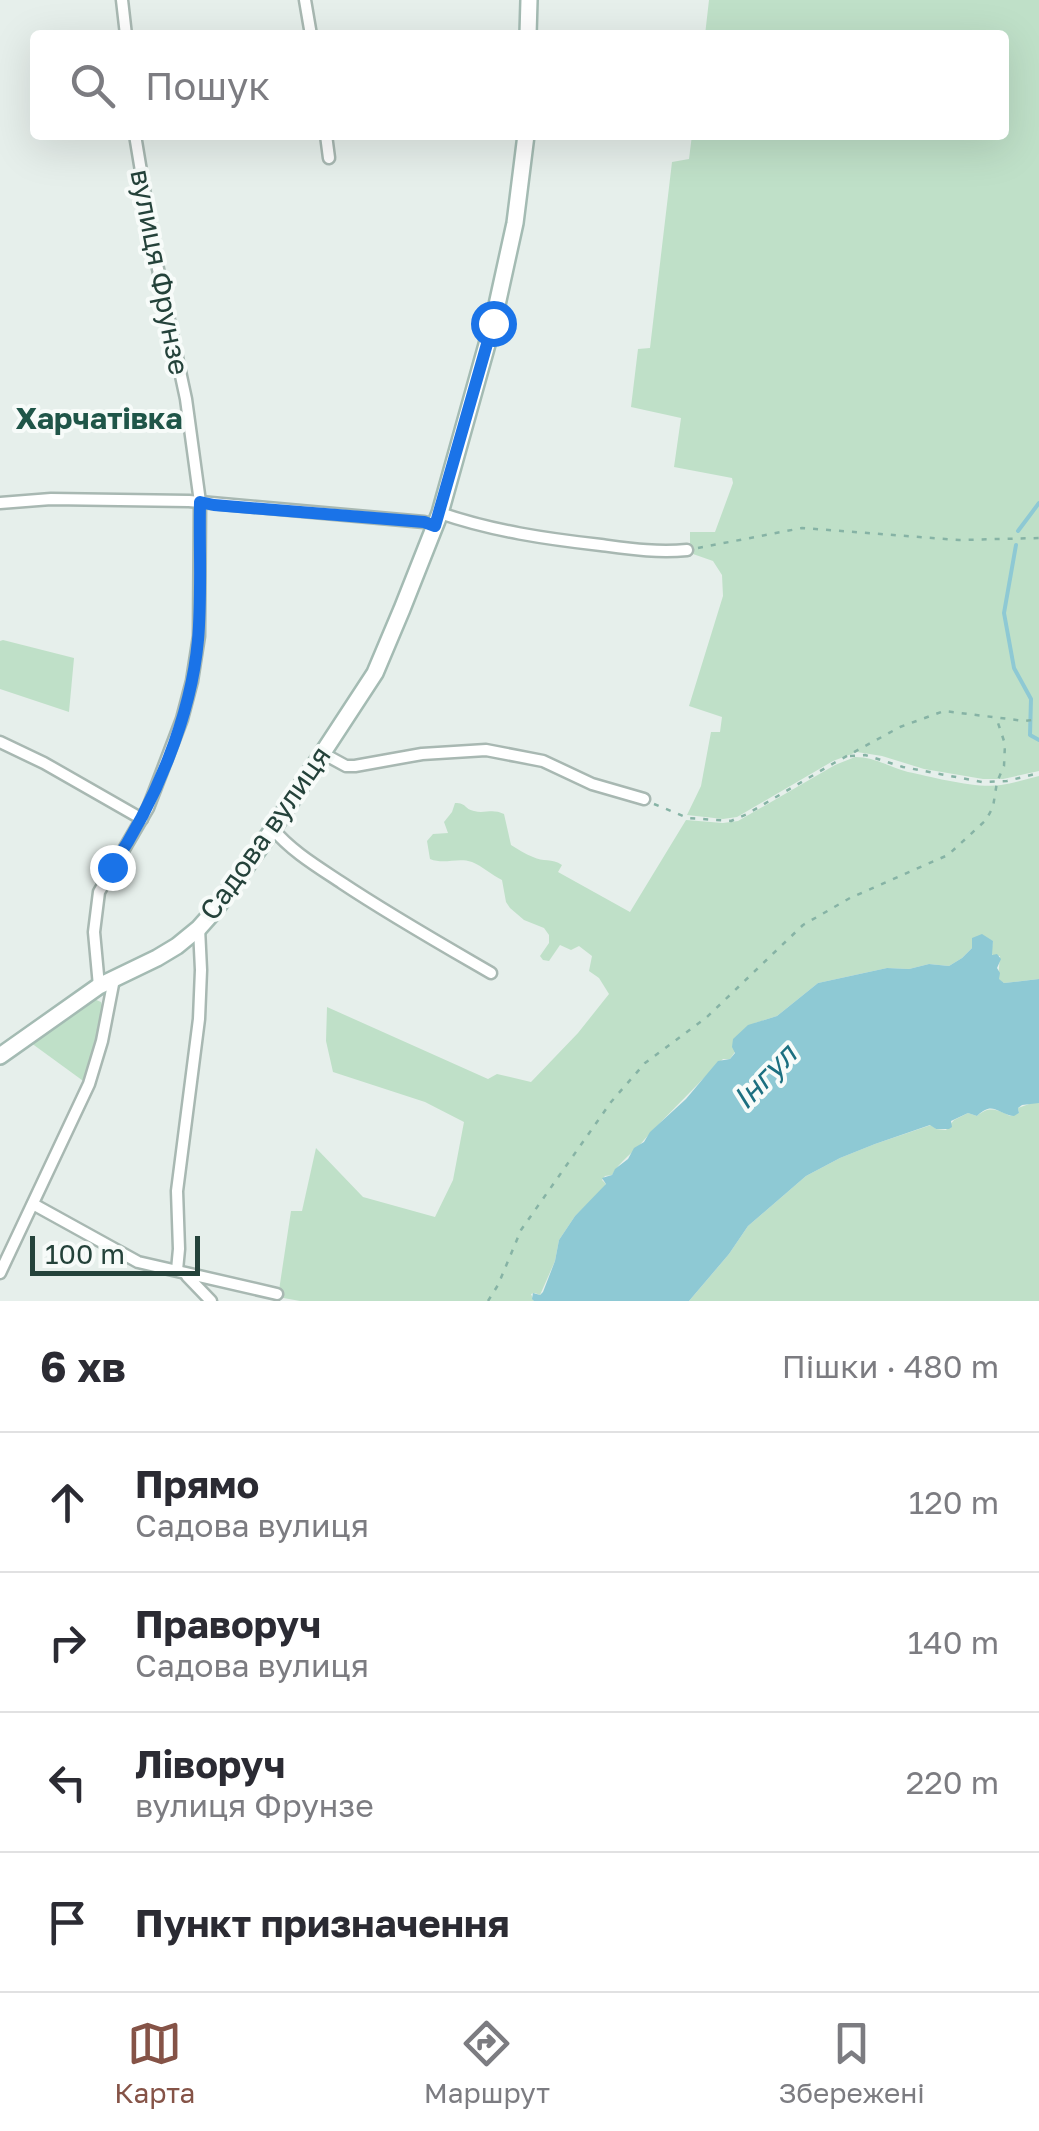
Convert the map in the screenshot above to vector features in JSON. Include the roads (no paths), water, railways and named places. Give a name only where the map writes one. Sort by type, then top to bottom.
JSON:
[{"type":"street","points":[[122,0],[125,30]]},
{"type":"street","points":[[305,0],[309,30]]},
{"type":"street","points":[[528,30],[529,0]]},
{"type":"street","name":"вулиця Фрунзе","points":[[0,1273],[89,1084],[102,1041],[107,982],[94,932],[99,892],[142,819],[182,720],[198,636],[200,502],[186,399],[155,255],[136,140]]},
{"type":"street","points":[[327,140],[329,158]]},
{"type":"street","name":"Садова вулиця","points":[[0,1056],[107,982],[158,958],[199,928],[273,829],[374,673],[437,519],[493,323],[515,223],[525,140]]},
{"type":"street","points":[[0,503],[51,498],[200,502],[424,522],[437,519],[551,540],[652,552],[688,550]]},
{"type":"street","points":[[0,742],[142,819]]},
{"type":"street","points":[[322,753],[346,766],[422,754],[486,750],[508,753],[543,761],[592,784],[644,799]]},
{"type":"street","points":[[273,829],[322,870],[491,973]]},
{"type":"street","points":[[177,1270],[177,1191],[199,1019],[199,928]]},
{"type":"street","points":[[32,1204],[138,1262],[278,1294]]},
{"type":"street","points":[[177,1270],[212,1301]]},
{"type":"water","name":"Інгул","points":[[982,934],[993,941],[992,955],[1001,959],[997,968],[1004,983],[1039,979],[1039,1103],[1022,1105],[1014,1116],[991,1108],[977,1116],[968,1113],[951,1121],[949,1129],[930,1125],[840,1158],[806,1176],[748,1226],[689,1301],[532,1299],[533,1293],[543,1292],[559,1240],[575,1216],[606,1184],[602,1178],[612,1175],[628,1159],[634,1148],[686,1099],[718,1061],[730,1059],[735,1053],[733,1039],[748,1025],[777,1016],[818,983],[887,968],[949,966],[972,948],[972,938]]},
{"type":"waterway","points":[[1018,531],[1039,503]]},
{"type":"waterway","points":[[1016,545],[1004,613],[1014,668],[1031,699],[1030,735],[1039,740]]},
{"type":"district","name":"Харчатівка","points":[[99,419]]}]
